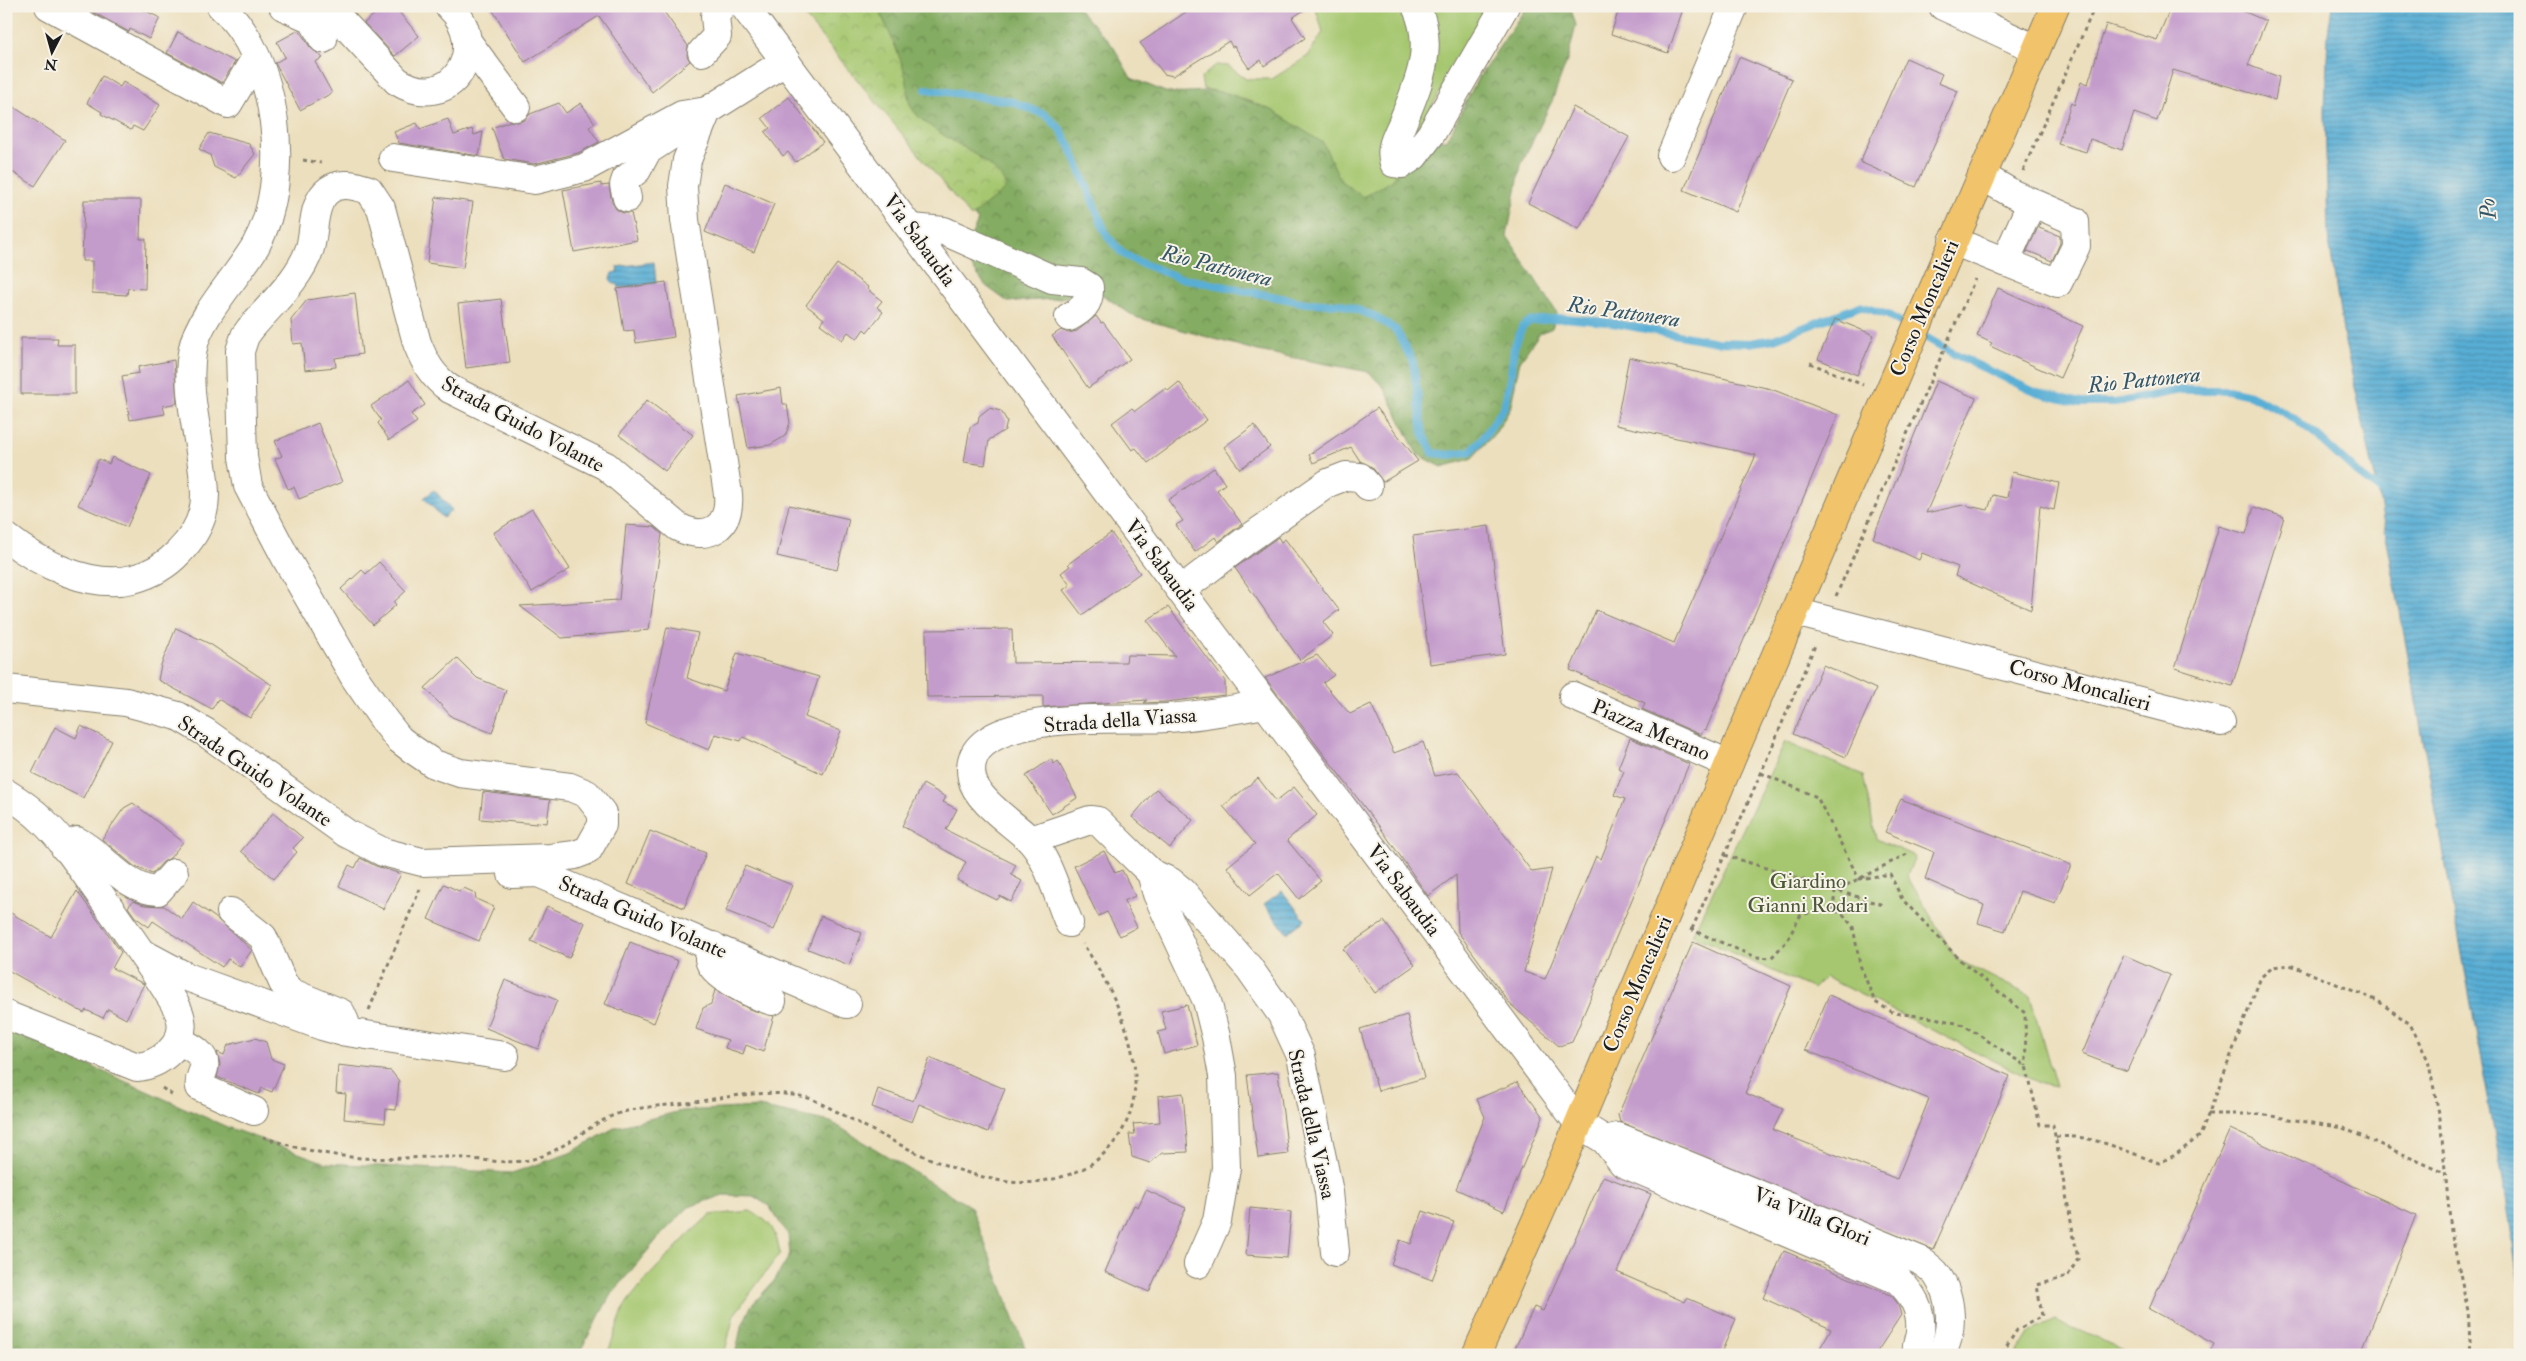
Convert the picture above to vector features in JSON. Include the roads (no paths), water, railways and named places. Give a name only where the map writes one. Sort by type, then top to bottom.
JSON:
[{"type":"main road","name":"Corso Moncalieri","points":[[1476,1355],[1579,1124],[1729,764],[1953,240],[2056,6]]},
{"type":"street","points":[[49,6],[228,104],[255,59]]},
{"type":"street","points":[[6,537],[32,555],[64,571],[93,580],[120,582],[146,576],[166,565],[185,546],[199,525],[204,510],[205,484],[191,385],[190,361],[194,341],[207,316],[256,244],[272,196],[276,166],[276,137],[270,99],[255,59],[240,29],[221,6]]},
{"type":"street","points":[[282,6],[312,19],[323,39]]},
{"type":"street","points":[[325,6],[336,15],[383,68],[405,86],[428,90],[446,86],[452,82],[463,67],[468,41],[466,30],[449,6]]},
{"type":"street","points":[[702,52],[717,36],[714,16],[722,6]]},
{"type":"street","name":"Via Sabaudia","points":[[744,6],[912,228],[1264,704],[1579,1124]]},
{"type":"street","points":[[1416,6],[1427,49],[1414,93],[1394,140],[1391,154],[1394,163],[1402,164],[1414,156],[1431,134],[1505,6]]},
{"type":"street","points":[[1671,156],[1734,6]]},
{"type":"street","points":[[1944,6],[2036,49]]},
{"type":"street","points":[[468,41],[516,107]]},
{"type":"street","points":[[627,198],[624,185],[626,179],[639,167],[648,151],[672,135],[681,124],[707,111],[786,61]]},
{"type":"street","points":[[393,158],[535,180],[584,168],[682,115],[707,111]]},
{"type":"street","name":"Strada Guido Volante","points":[[6,689],[126,702],[178,716],[205,732],[346,833],[384,852],[435,863],[575,855],[588,850],[602,825],[602,813],[587,794],[570,787],[460,773],[434,764],[399,739],[384,720],[355,678],[287,560],[248,486],[243,458],[240,351],[245,336],[293,279],[310,249],[319,202],[328,191],[347,184],[369,190],[381,208],[417,343],[424,362],[436,380],[450,389],[606,466],[678,527],[688,532],[700,534],[716,529],[724,521],[729,508],[728,494],[685,220],[683,186],[687,160],[707,111]]},
{"type":"street","points":[[1953,240],[2058,283],[2076,246],[2074,221],[2023,198],[1982,176]]},
{"type":"street","points":[[1996,258],[2023,198]]},
{"type":"street","points":[[912,228],[944,231],[1052,279],[1081,282],[1089,287],[1090,298],[1083,309],[1069,317]]},
{"type":"street","points":[[1181,590],[1244,542],[1328,483],[1346,476],[1360,477],[1368,486]]},
{"type":"street","name":"Corso Moncalieri","points":[[1795,612],[2221,722]]},
{"type":"street","name":"Piazza Merano","points":[[1573,696],[1729,764]]},
{"type":"street","name":"Strada della Viassa","points":[[1069,923],[1037,850],[974,786],[971,777],[973,759],[975,750],[983,741],[1010,731],[1052,721],[1198,716],[1264,704]]},
{"type":"street","points":[[6,794],[44,821],[65,848],[142,953],[176,1006],[182,1021],[179,1041],[165,1056],[137,1067],[6,1015]]},
{"type":"street","points":[[972,810],[1012,843],[1025,859],[1033,862],[1037,850]]},
{"type":"street","name":"Strada della Viassa","points":[[1037,850],[1077,823],[1098,821],[1151,873],[1172,882],[1182,890],[1250,968],[1282,1015],[1301,1056],[1329,1192],[1335,1252]]},
{"type":"street","points":[[65,848],[77,841],[133,884],[152,891],[158,892],[174,873]]},
{"type":"street","name":"Strada Guido Volante","points":[[435,863],[446,875],[455,877],[538,873],[847,1004]]},
{"type":"street","name":"Strada della Viassa","points":[[1151,873],[1157,894],[1207,1001],[1223,1076],[1226,1168],[1217,1221],[1198,1264]]},
{"type":"street","points":[[231,912],[263,936],[283,983],[290,992],[341,1013],[349,1033]]},
{"type":"street","points":[[713,946],[708,959],[712,967],[750,994],[772,1001]]},
{"type":"street","points":[[142,953],[187,977],[349,1033],[505,1056]]},
{"type":"street","points":[[179,1041],[197,1051],[203,1059],[204,1067],[199,1081],[200,1087],[255,1122]]},
{"type":"street","name":"Via Villa Glori","points":[[1579,1124],[1605,1140],[1623,1163],[1898,1280],[1911,1293],[1918,1310],[1920,1331],[1917,1355]]},
{"type":"street","name":"Via Villa Glori","points":[[1605,1140],[1618,1137],[1919,1260],[1936,1274],[1945,1289],[1950,1310],[1949,1330],[1941,1355]]},
{"type":"water","name":"Po","points":[[2332,6],[2520,6],[2520,1292],[2506,1197],[2378,491],[2344,338],[2328,235],[2325,110],[2328,34]]},
{"type":"water","points":[[654,262],[656,283],[619,288],[618,284],[614,284],[610,279],[612,273],[618,272],[617,267]]},
{"type":"water","points":[[434,490],[452,510],[443,518],[424,498]]},
{"type":"water","points":[[1282,891],[1305,920],[1287,933],[1264,904]]},
{"type":"waterway","name":"Rio Pattonera","points":[[926,89],[1010,101],[1046,115],[1060,129],[1070,146],[1107,236],[1122,253],[1136,261],[1177,277],[1306,303],[1341,304],[1374,316],[1396,330],[1413,362],[1423,433],[1433,453],[1450,455],[1471,451],[1483,438],[1504,407],[1514,348],[1522,327],[1530,321],[1565,318],[1607,322],[1717,342],[1750,343],[1774,339],[1860,306],[1888,315],[1956,355],[2037,393],[2080,403],[2115,403],[2180,390],[2228,390],[2250,395],[2292,417],[2317,436],[2358,474],[2386,495]]},
{"type":"park label","name":"Giardino Gianni Rodari","points":[[1808,893]]}]
